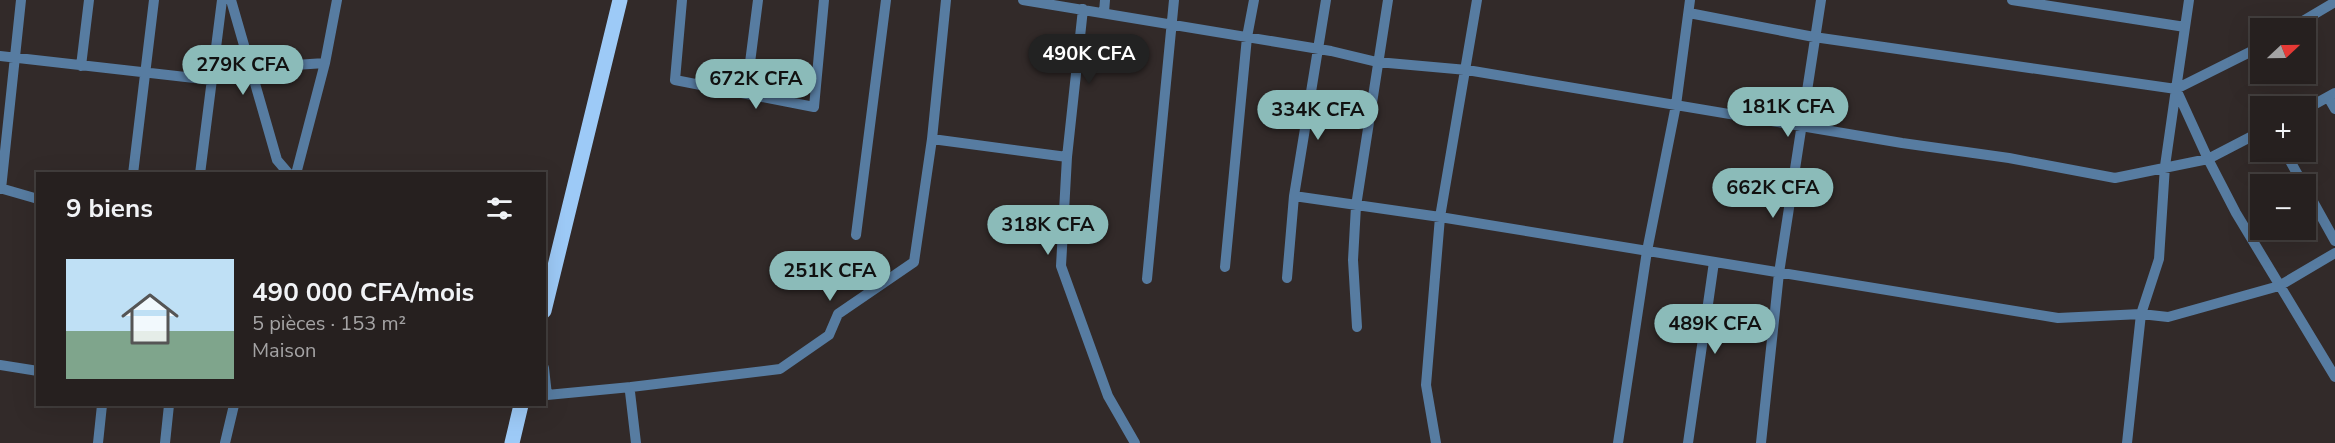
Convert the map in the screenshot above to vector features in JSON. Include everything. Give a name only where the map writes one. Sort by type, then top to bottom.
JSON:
[{"type":"main road","points":[[546,295],[550,262],[620,0]]},
{"type":"main road","points":[[512,443],[521,406]]},
{"type":"street","points":[[21,0],[0,188],[36,198]]},
{"type":"street","points":[[81,66],[89,0]]},
{"type":"street","points":[[133,172],[154,0]]},
{"type":"street","points":[[200,172],[222,0]]},
{"type":"street","points":[[231,0],[277,160],[287,172]]},
{"type":"street","points":[[297,172],[325,63],[337,0]]},
{"type":"street","points":[[682,0],[675,80],[814,107],[824,0]]},
{"type":"street","points":[[746,94],[758,0]]},
{"type":"street","points":[[856,235],[886,0]]},
{"type":"street","points":[[546,386],[547,395],[780,369],[829,335],[838,314],[914,262],[932,139],[946,0]]},
{"type":"street","points":[[1023,0],[1247,37],[1377,62],[1467,70],[2009,158],[2115,178],[2208,159],[2250,137]]},
{"type":"street","points":[[1104,12],[1105,0]]},
{"type":"street","points":[[1148,279],[1174,0]]},
{"type":"street","points":[[1225,267],[1247,37],[1254,0]]},
{"type":"street","points":[[1287,278],[1294,196],[1326,0]]},
{"type":"street","points":[[1357,327],[1353,260],[1356,206],[1388,0]]},
{"type":"street","points":[[1436,443],[1426,385],[1440,217],[1467,70],[1477,0]]},
{"type":"street","points":[[1618,443],[1647,251],[1676,105],[1690,0]]},
{"type":"street","points":[[1761,443],[1779,273],[1821,0]]},
{"type":"street","points":[[2012,0],[2185,27]]},
{"type":"street","points":[[2127,443],[2141,314],[2159,259],[2165,166],[2189,0]]},
{"type":"street","points":[[2308,18],[2335,2]]},
{"type":"street","points":[[1083,9],[1067,157],[1061,266],[1108,396],[1135,443]]},
{"type":"street","points":[[1689,13],[1814,37],[2176,89],[2250,52]]},
{"type":"street","points":[[0,56],[212,80],[250,68],[325,63]]},
{"type":"street","points":[[2176,89],[2236,213],[2335,377]]},
{"type":"street","points":[[2316,104],[2332,95],[2335,109]]},
{"type":"street","points":[[932,139],[1067,157]]},
{"type":"street","points":[[1294,196],[1440,217],[2058,318],[2141,314],[2168,317],[2279,286],[2335,253]]},
{"type":"street","points":[[2316,207],[2335,241]]},
{"type":"street","points":[[1688,443],[1714,262]]},
{"type":"street","points":[[0,366],[36,371]]},
{"type":"street","points":[[632,387],[630,392],[636,443]]},
{"type":"street","points":[[98,443],[102,406]]},
{"type":"street","points":[[165,443],[169,406]]},
{"type":"street","points":[[225,443],[234,406]]}]
